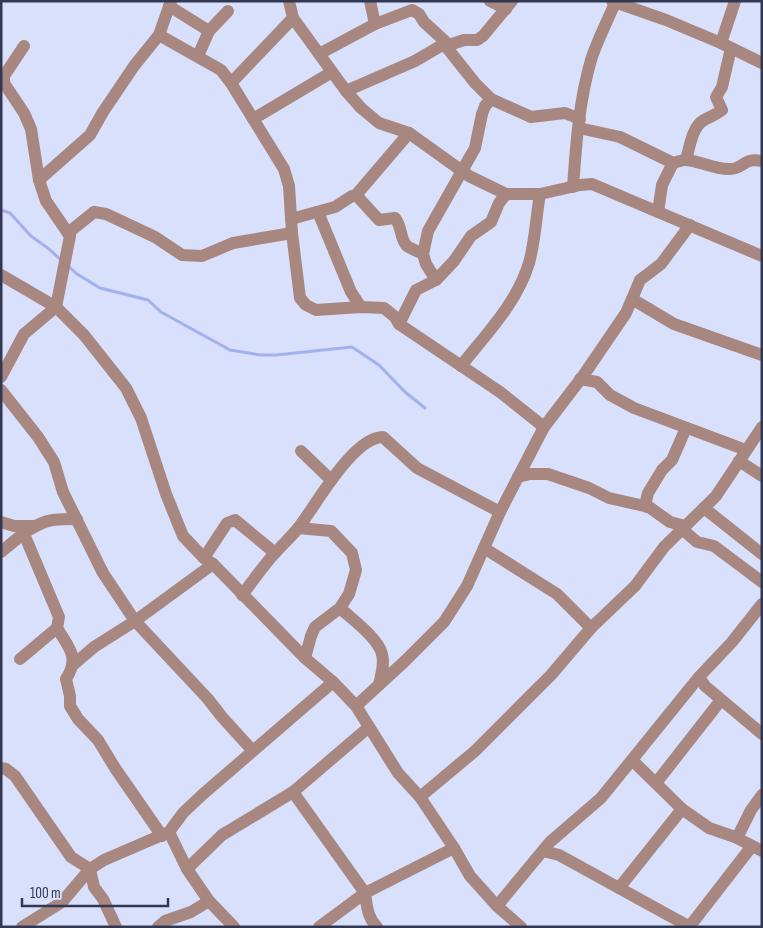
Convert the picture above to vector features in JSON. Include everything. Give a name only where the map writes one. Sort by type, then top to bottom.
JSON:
[{"type":"street","points":[[289,1],[293,18],[346,91],[361,108],[379,123],[409,133],[463,172],[491,188],[506,194],[540,194],[592,184],[762,256]]},
{"type":"street","points":[[370,1],[375,24]]},
{"type":"street","points":[[346,91],[415,61],[446,44],[464,40],[477,40],[483,36],[510,5],[490,1]]},
{"type":"street","points":[[686,160],[696,126],[722,110],[716,97],[722,87],[726,45],[735,1]]},
{"type":"street","points":[[573,187],[579,123],[591,60],[613,2],[666,20],[726,45],[762,64]]},
{"type":"street","points":[[39,180],[90,134],[134,66],[159,35],[170,4],[209,31]]},
{"type":"street","points":[[319,54],[375,24],[412,10],[419,14],[424,22],[446,44],[491,99],[532,116],[565,113],[579,123],[620,138],[672,163],[686,160],[728,170],[736,168],[745,161],[754,160],[762,162]]},
{"type":"street","points":[[198,56],[209,31],[228,11]]},
{"type":"street","points":[[231,83],[293,18]]},
{"type":"street","points":[[159,35],[221,70],[231,83],[284,170],[289,186],[292,233],[300,298],[316,310],[361,307],[384,308],[395,317],[399,324],[500,392],[544,427]]},
{"type":"street","points":[[1,377],[24,334],[56,308],[70,236],[46,201],[39,180],[31,129],[24,113],[4,83],[4,76],[24,46]]},
{"type":"street","points":[[253,119],[332,72]]},
{"type":"street","points":[[436,280],[426,264],[423,254],[428,231],[475,148],[485,106],[491,99]]},
{"type":"street","points":[[291,219],[335,208],[356,195],[409,133]]},
{"type":"street","points":[[658,212],[662,185],[672,163]]},
{"type":"street","points":[[399,324],[416,290],[436,280],[454,261],[471,236],[491,222],[499,203],[506,194]]},
{"type":"street","points":[[460,366],[504,313],[522,282],[529,262],[540,194]]},
{"type":"street","points":[[356,195],[379,220],[395,218],[400,223],[407,246],[423,254]]},
{"type":"street","points":[[68,233],[94,212],[106,214],[155,237],[182,254],[202,256],[233,243],[292,233]]},
{"type":"street","points":[[318,212],[351,292],[361,307]]},
{"type":"street","points":[[356,706],[444,622],[467,586],[500,512],[544,427],[626,313],[640,280],[662,264],[690,225]]},
{"type":"street","points":[[1,274],[56,308],[84,335],[126,388],[141,418],[182,536],[305,658],[334,682],[356,706],[398,774],[420,798],[454,848],[470,876],[497,906],[521,927]]},
{"type":"street","points":[[632,299],[674,324],[762,355]]},
{"type":"street","points":[[580,379],[597,382],[610,395],[634,408],[746,450]]},
{"type":"street","points":[[1,390],[38,437],[54,462],[63,492],[104,573],[135,621],[208,698],[222,717],[252,750]]},
{"type":"street","points":[[420,798],[475,751],[551,675],[591,628],[635,586],[664,547],[716,496],[762,427]]},
{"type":"street","points":[[647,507],[648,493],[662,470],[672,460],[686,428]]},
{"type":"street","points":[[242,596],[275,553],[298,528],[330,480],[364,443],[376,437],[383,437],[417,468],[500,512]]},
{"type":"street","points":[[301,451],[330,480]]},
{"type":"street","points":[[738,461],[762,476]]},
{"type":"street","points":[[518,477],[530,474],[548,474],[589,488],[610,498],[647,507],[670,522],[684,527],[697,542],[714,546],[762,582]]},
{"type":"street","points":[[704,508],[762,554]]},
{"type":"street","points":[[1,552],[24,534],[51,520],[77,519]]},
{"type":"street","points":[[73,665],[94,647],[135,621],[209,561],[227,523],[236,520],[275,553]]},
{"type":"street","points":[[1,522],[14,526],[38,526]]},
{"type":"street","points":[[298,528],[330,530],[352,553],[356,570],[349,594],[340,608],[315,627],[305,658]]},
{"type":"street","points":[[20,659],[57,628],[59,617],[24,534]]},
{"type":"street","points":[[484,548],[557,594],[591,628]]},
{"type":"street","points":[[340,608],[378,644],[383,655],[379,685]]},
{"type":"street","points":[[497,906],[543,851],[569,824],[601,798],[700,677],[760,612]]},
{"type":"street","points":[[57,628],[74,659],[66,679],[70,706],[78,719],[98,740],[115,768],[166,834],[186,869],[209,901],[234,927]]},
{"type":"street","points":[[700,677],[705,686],[762,734]]},
{"type":"street","points":[[22,927],[62,902],[90,869],[104,860],[166,834],[202,794],[334,682]]},
{"type":"street","points":[[656,782],[721,700]]},
{"type":"street","points":[[186,869],[222,835],[293,792],[369,727]]},
{"type":"street","points":[[543,851],[559,855],[690,927],[757,848],[737,838],[709,828],[682,809],[632,760]]},
{"type":"street","points":[[1,768],[6,769],[15,776],[71,857],[90,869],[94,887],[103,899],[116,927]]},
{"type":"street","points":[[293,792],[365,892],[370,920],[378,927]]},
{"type":"street","points":[[737,838],[751,810],[762,795]]},
{"type":"street","points":[[619,888],[682,809]]},
{"type":"street","points":[[319,927],[365,892],[454,848]]},
{"type":"street","points":[[158,927],[191,912],[209,901]]},
{"type":"waterway","points":[[1,210],[10,213],[31,236],[62,261]]},
{"type":"waterway","points":[[67,265],[77,274],[100,288],[148,300],[161,312],[230,350],[260,355],[276,355],[352,347],[379,365],[405,392],[425,408]]}]
